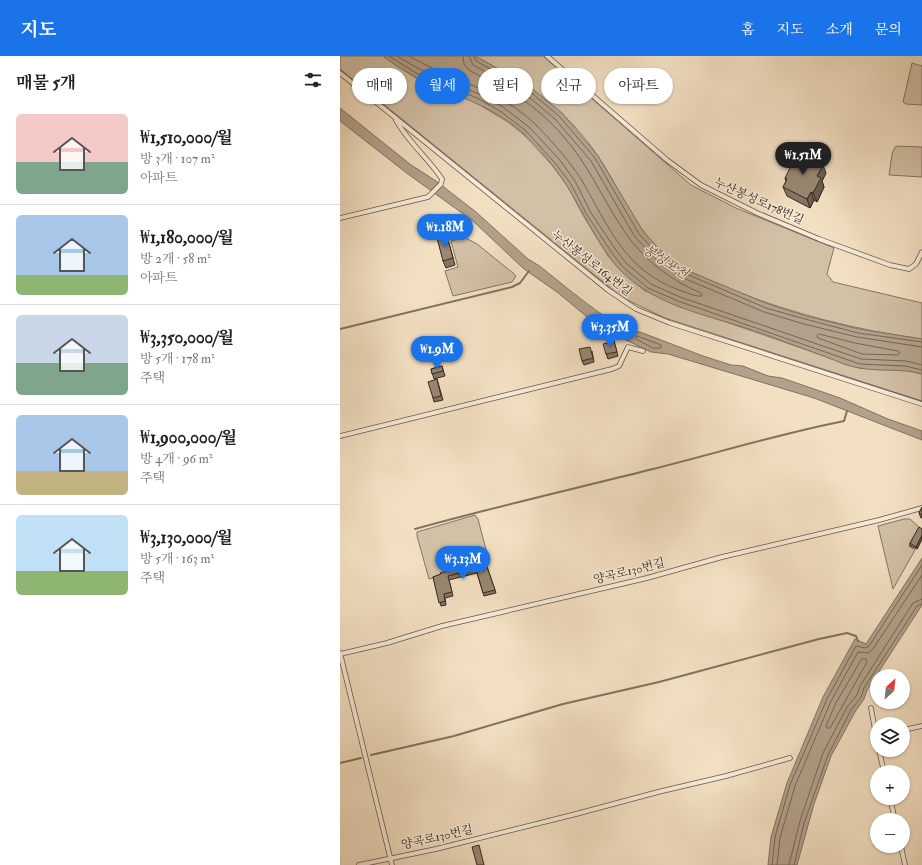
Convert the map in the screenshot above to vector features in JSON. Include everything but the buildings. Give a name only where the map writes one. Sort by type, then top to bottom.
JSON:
[{"type":"lane","name":"누산봉성로178번길","points":[[548,56],[667,160],[701,185],[724,198],[819,239],[890,265],[909,269],[916,264],[922,252]]},
{"type":"lane","name":"누산봉성로164번길","points":[[340,73],[608,290],[636,309],[683,327],[922,404]]},
{"type":"lane","points":[[340,218],[421,199],[433,194],[441,184],[442,179],[407,137],[395,118]]},
{"type":"lane","points":[[340,436],[612,369],[618,366],[628,347],[642,351]]},
{"type":"lane","name":"양곡로130번길","points":[[392,865],[389,858],[340,654],[387,643],[442,626],[647,578],[722,557],[879,520],[922,508]]},
{"type":"lane","points":[[910,729],[922,726]]},
{"type":"lane","name":"양곡로130번길","points":[[360,865],[436,849],[726,776],[790,758]]},
{"type":"lane","points":[[902,853],[905,865]]},
{"type":"shaded area","points":[[340,56],[383,56],[401,68],[352,68],[352,79],[340,69]]},
{"type":"shaded area","points":[[475,56],[543,56],[557,68],[541,68],[541,97],[533,91],[533,68],[497,68]]},
{"type":"shaded area","points":[[912,63],[922,66],[922,105],[906,104],[903,102]]},
{"type":"shaded area","points":[[407,72],[415,77],[415,104],[470,104],[470,100],[508,122],[523,134],[552,165],[568,187],[584,217],[608,256],[620,270],[645,291],[706,315],[859,368],[905,370],[922,374],[922,401],[665,318],[623,298],[383,104],[407,104]]},
{"type":"shaded area","points":[[596,102],[691,185],[736,208],[834,248],[827,274],[833,282],[922,303],[922,339],[849,326],[802,314],[755,299],[712,282],[684,268],[667,256],[649,239],[633,216],[598,156],[572,123],[550,104],[596,104]]},
{"type":"shaded area","points":[[895,147],[922,147],[922,177],[889,175],[892,154]]},
{"type":"shaded area","points":[[464,237],[477,244],[513,273],[516,276],[512,282],[453,296],[445,271],[458,267],[451,241]]},
{"type":"shaded area","points":[[475,515],[478,519],[489,561],[485,564],[429,579],[417,532]]},
{"type":"shaded area","points":[[904,519],[910,519],[919,527],[909,546],[915,550],[893,589],[878,526]]},
{"type":"water","points":[[383,56],[475,56],[497,68],[478,68],[478,104],[470,100],[470,68],[415,68],[415,76],[407,72],[407,68],[399,68]]},
{"type":"water","name":"봉성포천","points":[[533,89],[541,96],[541,104],[551,104],[562,113],[598,156],[643,231],[660,250],[686,270],[768,304],[806,316],[859,329],[922,339],[922,374],[906,371],[868,369],[843,364],[764,334],[687,310],[651,294],[634,283],[611,259],[562,179],[535,145],[507,120],[478,104],[533,104]]},
{"type":"water","points":[[340,108],[411,165],[436,181],[476,212],[528,259],[617,324],[703,356],[731,365],[743,366],[768,376],[782,378],[840,398],[888,419],[922,431],[922,440],[814,398],[668,354],[651,352],[607,331],[592,321],[557,292],[524,269],[473,221],[408,174],[340,121]]},
{"type":"water","points":[[922,558],[922,605],[881,669],[870,669],[870,685],[864,699],[855,712],[831,756],[814,804],[797,865],[768,865],[771,837],[787,783],[823,697],[855,639],[866,644]]},
{"type":"waterway","points":[[340,329],[512,287],[520,283],[529,271]]},
{"type":"waterway","points":[[415,529],[844,421],[847,411]]},
{"type":"waterway","points":[[371,755],[454,736],[563,704],[659,682],[819,639],[847,633],[856,636],[858,641]]},
{"type":"waterway","points":[[340,763],[361,758]]}]
